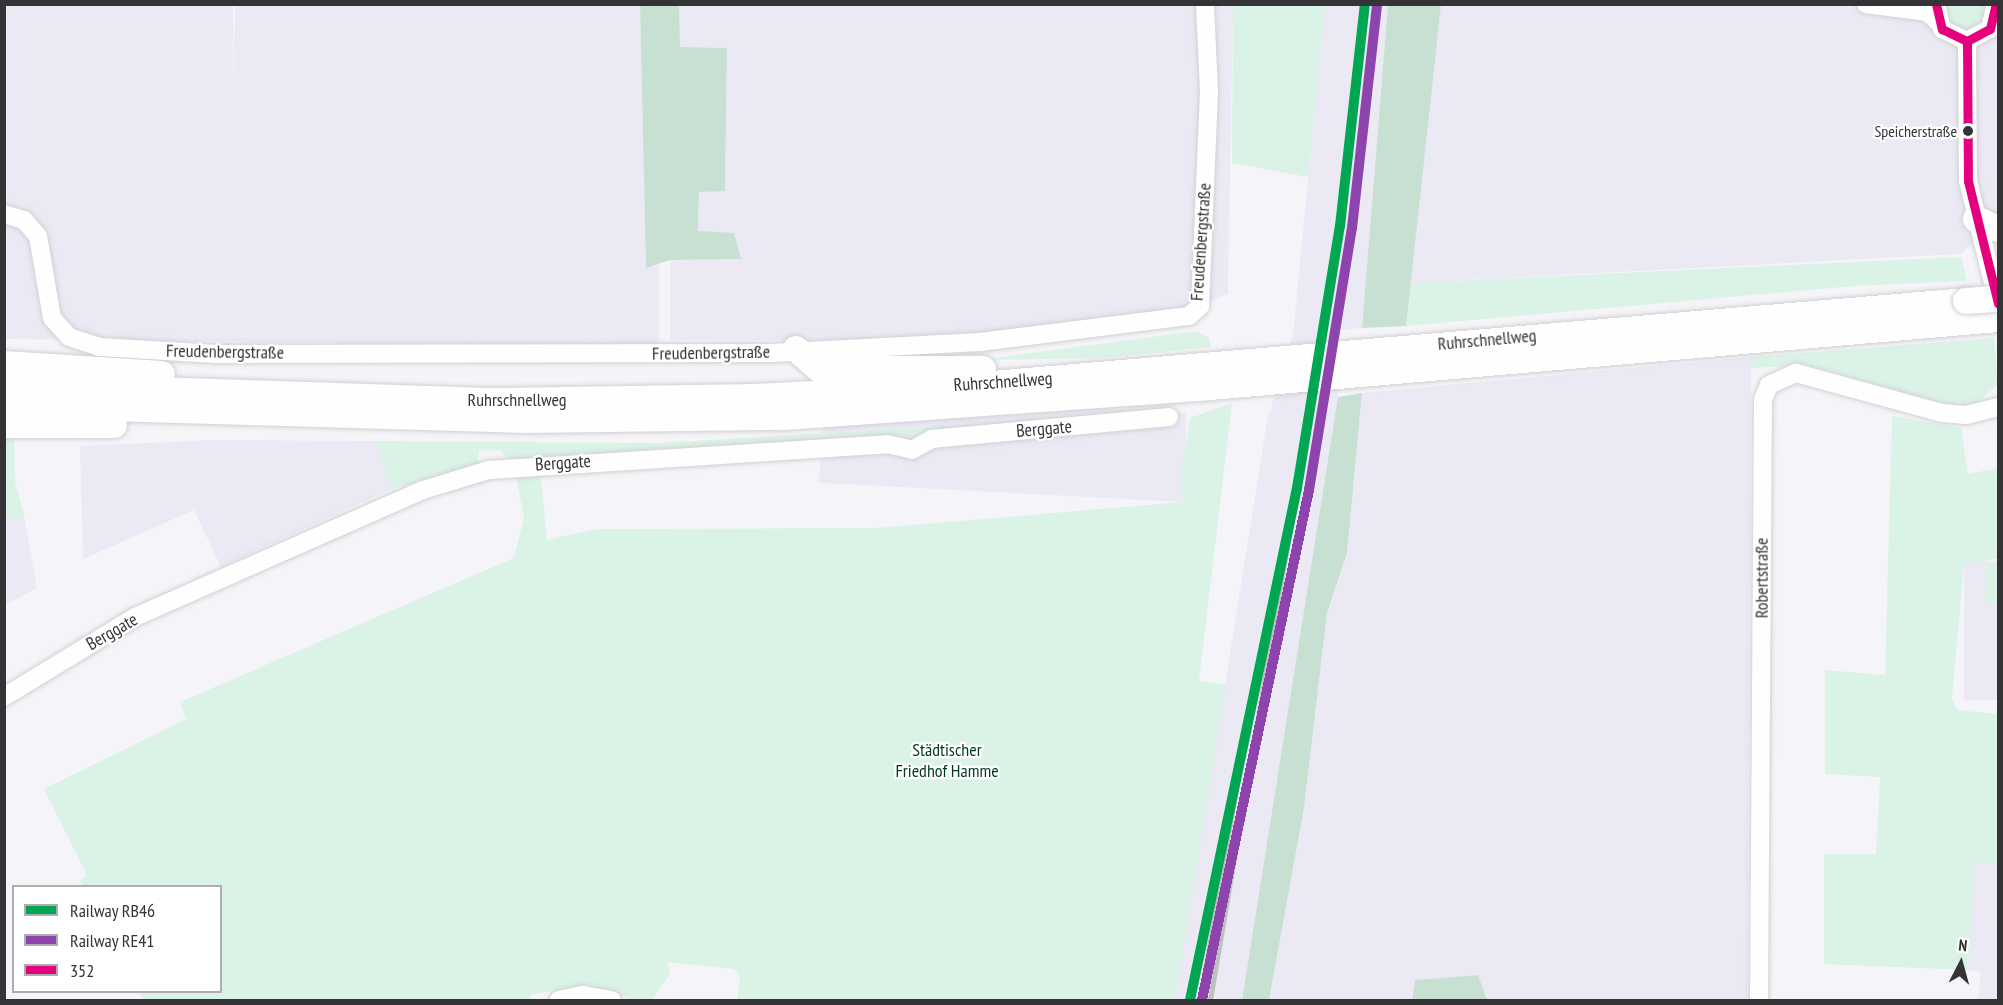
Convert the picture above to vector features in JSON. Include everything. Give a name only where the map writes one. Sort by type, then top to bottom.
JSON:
[{"type":"highway","name":"Ruhrschnellweg","points":[[4,405],[321,416],[641,421],[783,417],[1354,362],[1979,314],[1998,299]]},
{"type":"highway","points":[[796,350],[819,369],[1139,371]]},
{"type":"highway","points":[[4,364],[202,377],[302,396]]},
{"type":"highway","name":"Ruhrschnellweg","points":[[4,385],[496,401],[756,397],[1139,371],[1210,376]]},
{"type":"highway","points":[[4,425],[321,416]]},
{"type":"street","name":"Freudenbergstraße","points":[[4,214],[24,220],[38,236],[52,318],[84,345],[216,354],[796,350],[980,342],[1189,316],[1200,306],[1209,92],[1205,4]]},
{"type":"street","points":[[1866,4],[1936,13],[1949,36],[1967,41],[1984,36],[1997,11]]},
{"type":"street","points":[[1967,41],[1968,181],[1987,224],[1998,303]]},
{"type":"street","name":"Robertstraße","points":[[1759,1000],[1763,400],[1769,385],[1796,373],[1942,413],[1995,406]]},
{"type":"street","name":"Berggate","points":[[4,697],[135,617],[423,490],[489,470],[888,444],[912,450],[932,439],[1169,417]]},
{"type":"street","points":[[558,1000],[583,995],[612,1000]]},
{"type":"shaded area","points":[[5,5],[233,5],[233,86],[235,5],[640,5],[646,268],[659,265],[659,340],[653,346],[5,339]]},
{"type":"shaded area","points":[[679,5],[1233,5],[1228,294],[1189,309],[947,340],[670,340],[670,260],[741,259],[698,231],[699,191],[725,190],[727,48],[679,47]]},
{"type":"shaded area","points":[[1325,5],[1388,5],[1362,328],[1334,331],[1338,397],[1242,1000],[1175,1000],[1267,421],[1293,335]]},
{"type":"shaded area","points":[[1441,5],[1998,5],[1998,220],[1961,254],[1409,283]]},
{"type":"shaded area","points":[[1751,357],[1747,1000],[1487,1000],[1478,975],[1415,980],[1412,1000],[1269,1000],[1304,808],[1327,613],[1347,553],[1362,393]]},
{"type":"shaded area","points":[[823,394],[1187,413],[1182,502],[819,483]]},
{"type":"shaded area","points":[[212,440],[376,441],[391,489],[221,567],[194,510],[83,559],[80,446]]},
{"type":"shaded area","points":[[24,515],[37,588],[5,605],[5,519]]},
{"type":"shaded area","points":[[1964,561],[1998,561],[1998,700],[1964,700]]},
{"type":"shaded area","points":[[1975,862],[1998,864],[1998,1000],[1978,1000],[1981,972],[1968,970]]},
{"type":"green space","points":[[640,5],[679,5],[680,47],[727,48],[725,191],[699,192],[698,231],[734,233],[741,259],[670,260],[646,268]]},
{"type":"green space","points":[[1233,5],[1325,5],[1308,177],[1232,163]]},
{"type":"green space","points":[[1388,5],[1441,5],[1406,326],[1362,328]]},
{"type":"green space","points":[[1946,5],[1985,5],[1985,12],[1975,26],[1963,28],[1949,20]]},
{"type":"green space","points":[[1961,257],[1967,281],[1854,286],[1406,326],[1409,283]]},
{"type":"green space","points":[[1197,331],[1209,338],[1211,347],[1103,358],[978,360]]},
{"type":"green space","points":[[1994,338],[1998,384],[1977,403],[1965,405],[1940,403],[1807,365],[1751,368],[1751,357]]},
{"type":"green space","points":[[1362,393],[1347,553],[1327,613],[1304,808],[1269,1000],[1242,1000],[1338,397]]},
{"type":"green space","name":"Städtischer Friedhof Hamme","points":[[1232,403],[1199,681],[1226,685],[1175,1000],[737,1000],[740,976],[734,969],[667,962],[670,974],[652,1000],[632,1000],[589,984],[530,995],[531,1000],[144,1000],[140,993],[222,993],[222,885],[82,885],[80,881],[87,875],[44,789],[186,719],[180,702],[514,558],[524,517],[515,473],[540,470],[547,540],[597,529],[877,528],[1183,502],[1181,475],[1190,418]]},
{"type":"green space","points":[[1892,416],[1961,428],[1968,474],[1998,468],[1998,558],[1964,566],[1952,698],[1957,710],[1998,714],[1998,864],[1975,862],[1968,970],[1824,964],[1824,854],[1876,854],[1880,777],[1825,774],[1825,670],[1885,675]]},
{"type":"green space","points":[[1055,419],[976,431],[508,460],[501,451],[479,450],[478,461],[491,462],[391,489],[376,441],[660,443]]},
{"type":"green space","points":[[5,433],[14,433],[15,481],[24,515],[5,519]]},
{"type":"green space","points":[[1985,564],[1998,564],[1998,604],[1985,604]]},
{"type":"green space","points":[[1478,975],[1487,1000],[1412,1000],[1415,980]]},
{"type":"railway","points":[[1210,1000],[1297,488]]},
{"type":"railway","points":[[1200,1000],[1241,759]]},
{"type":"rail line","name":"RB46","points":[[1190,1000],[1297,488],[1340,226],[1365,4]]},
{"type":"rail line","name":"RE41","points":[[1202,1000],[1309,490],[1352,228],[1377,5]]},
{"type":"transit line","name":"352","points":[[1936,4],[1942,29],[1967,41],[1990,29],[1996,4]]},
{"type":"transit line","name":"352","points":[[1967,41],[1968,181],[1998,303]]},
{"type":"place","name":"Speicherstraße","points":[[1968,131]]}]
